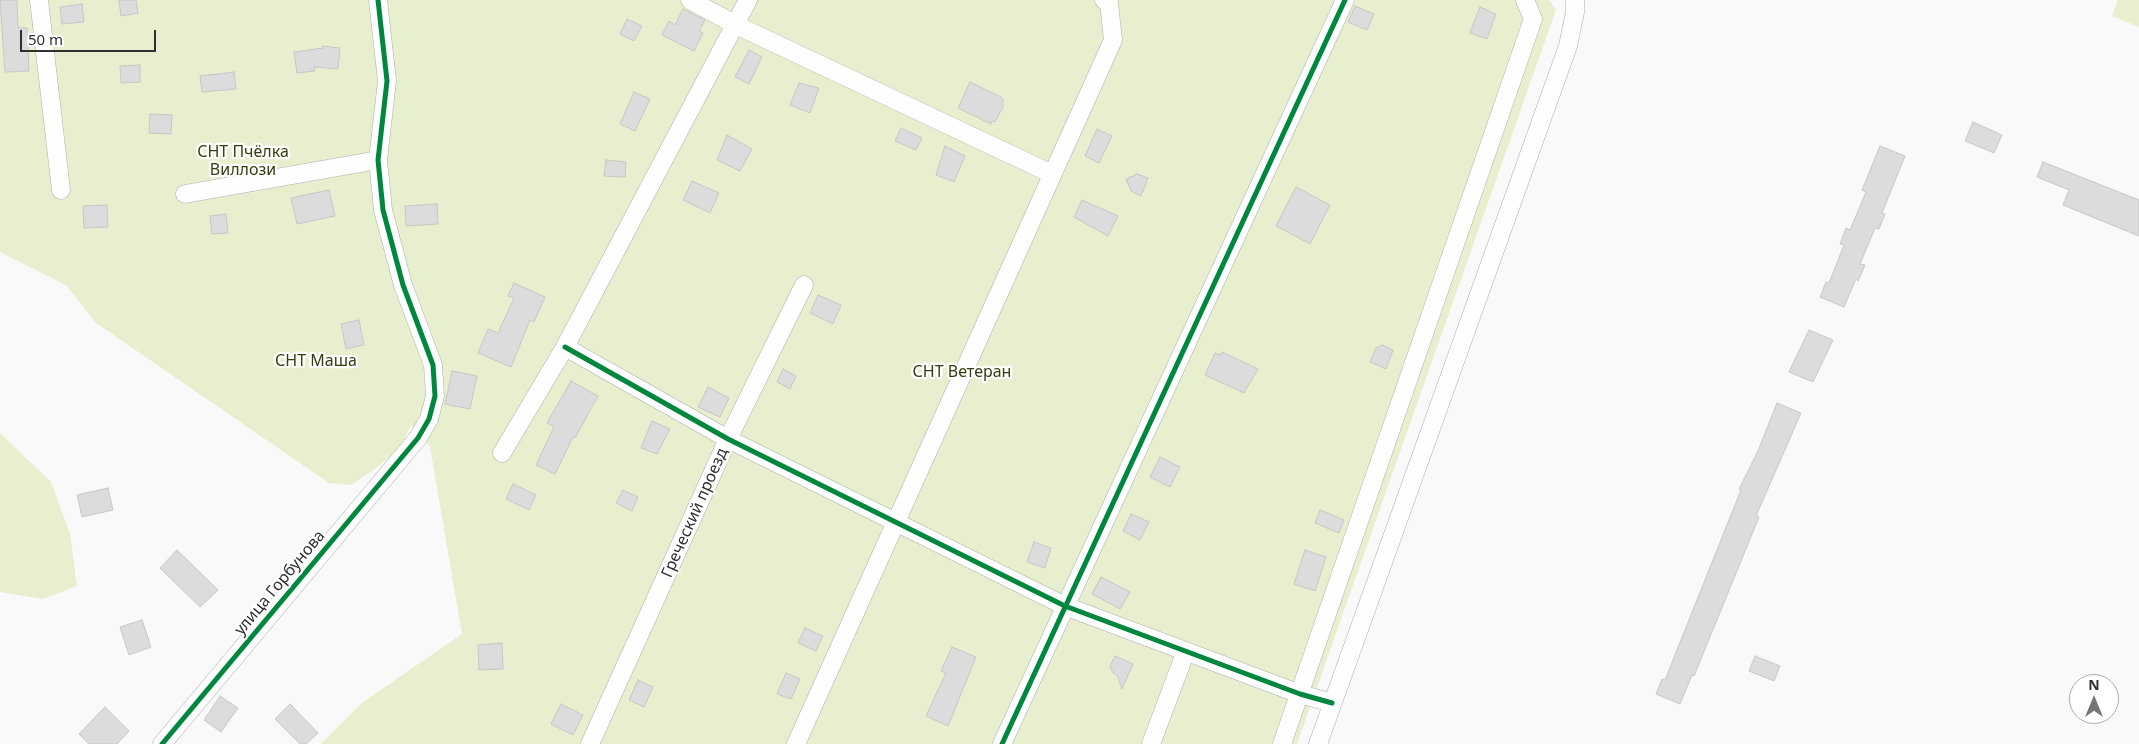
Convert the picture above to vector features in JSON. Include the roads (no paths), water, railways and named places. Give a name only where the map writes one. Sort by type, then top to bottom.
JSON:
[{"type":"street","points":[[39,0],[61,190]]},
{"type":"street","name":"улица Горбунова","points":[[162,744],[418,438],[429,419],[435,396],[433,365],[403,285],[384,210],[378,160],[387,81],[378,0]]},
{"type":"street","points":[[690,0],[736,25],[1052,174]]},
{"type":"street","points":[[502,453],[565,347],[748,0]]},
{"type":"street","points":[[796,744],[1113,40],[1109,3],[1104,0]]},
{"type":"street","points":[[1002,744],[1345,0]]},
{"type":"street","points":[[1282,744],[1533,19],[1525,0]]},
{"type":"street","points":[[1318,744],[1568,46],[1575,12],[1575,0]]},
{"type":"street","points":[[185,194],[378,160]]},
{"type":"street","name":"Греческий проезд","points":[[590,744],[728,439],[804,285]]},
{"type":"street","points":[[565,347],[728,439],[1065,606],[1300,694],[1332,703]]},
{"type":"street","points":[[1152,744],[1186,651]]},
{"type":"park label","name":"СНТ Пчёлка Виллози","points":[[243,161]]},
{"type":"park label","name":"СНТ Маша","points":[[316,361]]},
{"type":"park label","name":"СНТ Ветеран","points":[[962,372]]}]
